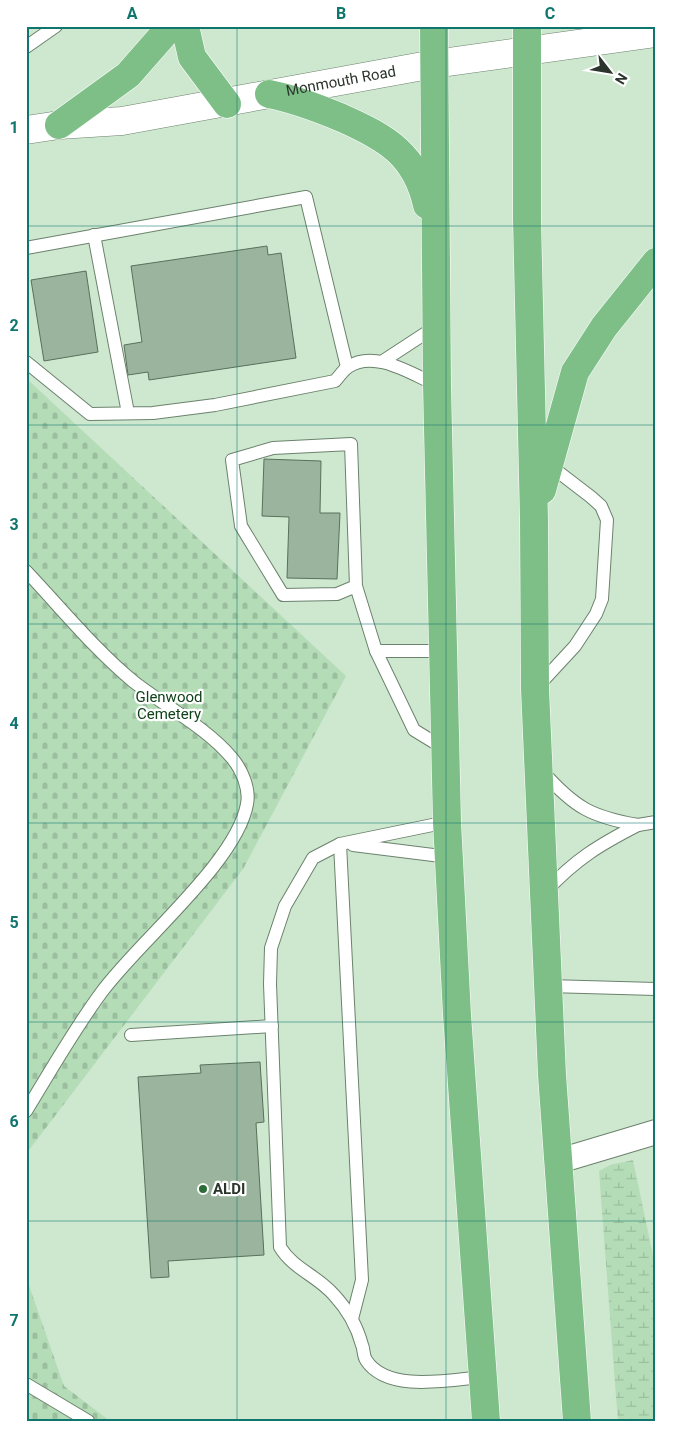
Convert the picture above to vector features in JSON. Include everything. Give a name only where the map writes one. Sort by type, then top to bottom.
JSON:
[{"type":"highway","points":[[60,125],[128,75],[171,26]]},
{"type":"highway","points":[[185,26],[192,58],[227,104]]},
{"type":"highway","points":[[434,26],[434,242],[447,822],[456,1015],[486,1421]]},
{"type":"highway","points":[[527,38],[527,229],[540,459],[534,520],[535,689],[548,986],[577,1421]]},
{"type":"highway","points":[[269,94],[307,104],[370,130],[391,142],[415,170],[424,191],[434,242]]},
{"type":"highway","points":[[540,459],[575,372],[604,327],[656,262]]},
{"type":"main road","name":"Monmouth Road","points":[[26,130],[60,125],[122,121],[227,104],[269,94],[434,64],[527,38],[656,33]]},
{"type":"street","points":[[559,1161],[656,1132]]},
{"type":"lane","points":[[26,47],[56,26]]},
{"type":"lane","points":[[26,248],[306,197],[347,367]]},
{"type":"lane","points":[[94,235],[128,413]]},
{"type":"lane","points":[[383,361],[436,327]]},
{"type":"lane","points":[[26,362],[90,414],[153,413],[215,405],[335,381],[347,367],[359,362],[383,361],[437,385]]},
{"type":"lane","points":[[356,586],[337,594],[282,595],[241,526],[232,460],[273,448],[350,444],[356,586],[376,651],[414,730],[445,749]]},
{"type":"lane","points":[[535,689],[587,631],[602,599],[607,520],[604,513],[591,497],[540,459]]},
{"type":"lane","points":[[26,571],[117,667],[204,734],[232,759],[242,775],[247,798],[239,827],[227,847],[208,873],[101,994],[26,1112]]},
{"type":"lane","points":[[376,651],[444,652]]},
{"type":"lane","points":[[538,768],[561,793],[594,815],[638,825]]},
{"type":"lane","points":[[447,822],[340,844],[313,858],[285,906],[271,948],[280,1247],[293,1264],[333,1294],[352,1320],[365,1359],[374,1369],[394,1379],[410,1382],[482,1377]]},
{"type":"lane","points":[[544,893],[568,867],[597,848],[638,825],[656,822]]},
{"type":"lane","points":[[340,844],[449,856]]},
{"type":"lane","points":[[340,844],[362,1280],[352,1320]]},
{"type":"lane","points":[[548,986],[656,989]]},
{"type":"lane","points":[[131,1035],[272,1026]]},
{"type":"lane","points":[[26,1384],[88,1421]]},
{"type":"green space","name":"Glenwood Cemetery","points":[[26,378],[346,676],[243,869],[26,1154]]},
{"type":"green space","points":[[633,1160],[656,1270],[656,1421],[618,1421],[599,1171],[610,1165]]},
{"type":"green space","points":[[26,1277],[64,1386],[110,1421],[26,1421]]},
{"type":"building","points":[[267,246],[268,255],[281,253],[296,358],[149,380],[148,372],[128,375],[124,345],[142,342],[131,266]]},
{"type":"building","points":[[86,271],[98,352],[44,361],[31,280]]},
{"type":"building","points":[[264,459],[321,461],[320,513],[340,513],[337,579],[287,578],[289,517],[262,516]]},
{"type":"building","name":"ALDI","points":[[260,1062],[264,1122],[256,1123],[264,1255],[168,1261],[169,1277],[151,1278],[138,1077],[201,1073],[200,1065]]},
{"type":"place","name":"ALDI","points":[[203,1189]]}]
